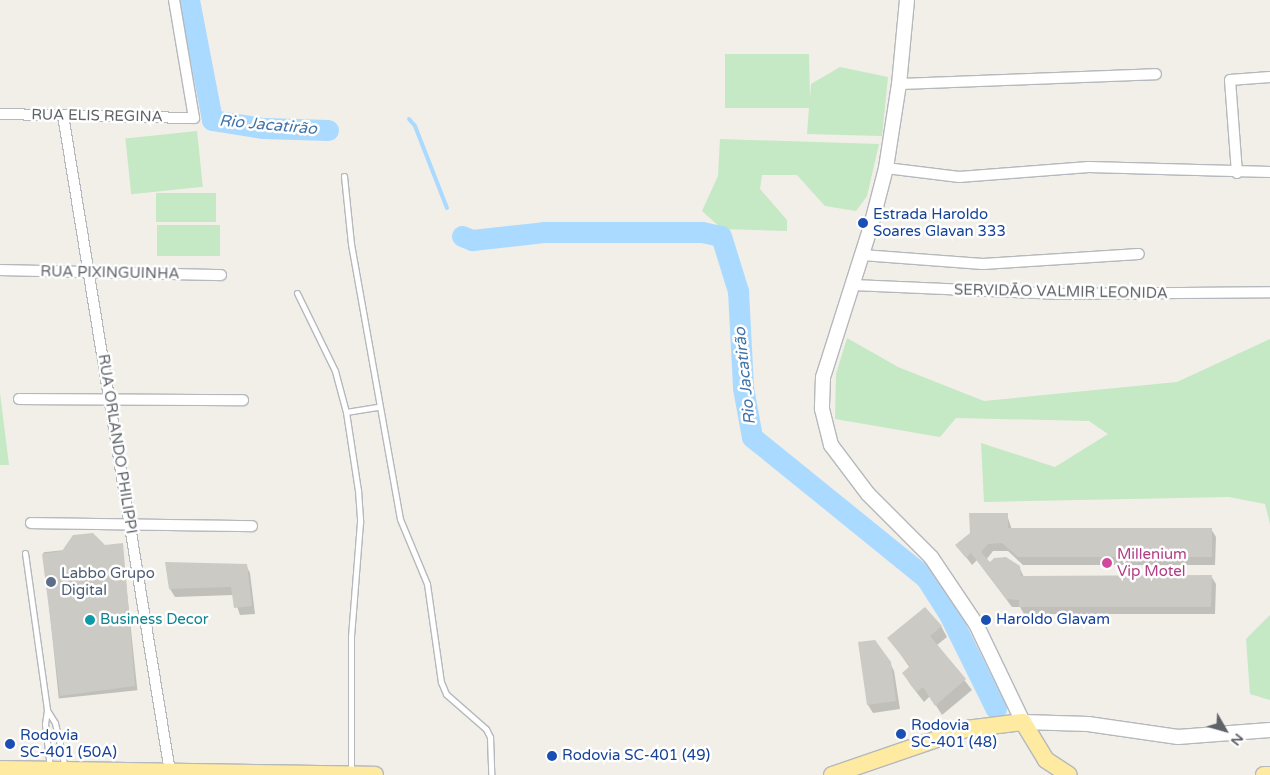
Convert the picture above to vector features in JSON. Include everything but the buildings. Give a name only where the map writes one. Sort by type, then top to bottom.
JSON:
[{"type":"highway","points":[[832,775],[966,729],[1023,722],[1046,760],[1069,775]]},
{"type":"highway","points":[[0,769],[375,775]]},
{"type":"highway","points":[[1264,775],[1270,775]]},
{"type":"main road","points":[[907,0],[899,84],[886,168],[853,285],[823,376],[822,409],[831,445],[868,494],[931,557],[976,624],[1023,722],[1059,722],[1178,737],[1270,730]]},
{"type":"main road","points":[[1035,742],[1059,722]]},
{"type":"street","name":"RUA ELIS REGINA","points":[[0,114],[194,118],[174,0]]},
{"type":"street","points":[[899,84],[1156,74]]},
{"type":"street","points":[[1237,173],[1230,80],[1270,77]]},
{"type":"street","name":"RUA ORLANDO PHILIPPI","points":[[63,115],[170,772]]},
{"type":"street","points":[[886,168],[959,176],[1089,167],[1237,173],[1270,172]]},
{"type":"street","points":[[862,255],[983,264],[1138,254]]},
{"type":"street","name":"RUA PIXINGUINHA","points":[[0,270],[221,275]]},
{"type":"street","name":"SERVIDÃO VALMIR LEONIDA","points":[[853,285],[1060,294],[1270,292]]},
{"type":"street","points":[[19,399],[243,400]]},
{"type":"street","points":[[31,523],[252,526]]},
{"type":"lane","points":[[344,176],[350,236],[400,519],[427,584],[441,682],[446,694],[479,721],[490,737],[490,775]]},
{"type":"lane","points":[[297,293],[335,371],[346,412],[360,522],[351,637],[352,775]]},
{"type":"lane","points":[[346,412],[379,407]]},
{"type":"lane","points":[[25,553],[47,710],[45,724],[47,741],[58,770]]},
{"type":"lane","points":[[47,710],[55,722],[60,740],[58,770]]},
{"type":"lane","points":[[45,724],[55,722]]},
{"type":"lane","points":[[47,741],[60,740]]},
{"type":"green space","points":[[725,54],[809,54],[810,99],[811,84],[840,67],[888,77],[882,136],[807,134],[809,108],[725,108]]},
{"type":"green space","points":[[197,131],[203,187],[131,194],[125,139]]},
{"type":"green space","points":[[720,139],[879,144],[867,196],[856,211],[825,206],[797,175],[762,175],[760,189],[787,220],[787,231],[722,229],[702,211],[718,176]]},
{"type":"green space","points":[[156,193],[216,193],[216,222],[156,222]]},
{"type":"green space","points":[[157,225],[220,225],[220,256],[157,256]]},
{"type":"green space","points":[[847,338],[898,367],[984,401],[1177,382],[1270,339],[1270,524],[1265,504],[1229,497],[984,502],[981,443],[1055,467],[1108,434],[1089,421],[956,418],[940,437],[835,419],[836,374]]},
{"type":"green space","points":[[0,393],[9,465],[0,465]]},
{"type":"green space","points":[[1270,615],[1270,700],[1250,694],[1246,639]]},
{"type":"waterway","name":"Rio Jacatirão","points":[[189,0],[212,120],[263,128],[328,130]]},
{"type":"waterway","points":[[409,119],[415,126],[447,208]]},
{"type":"waterway","name":"Rio Jacatirão","points":[[462,236],[472,240],[544,232],[702,232],[721,236],[738,291],[743,388],[752,437],[926,578],[949,614],[996,709]]},
{"type":"place","name":"Estrada Haroldo Soares Glavan 333","points":[[863,223]]},
{"type":"place","name":"Millenium Vip Motel","points":[[1107,563]]},
{"type":"place","name":"Labbo Grupo Digital","points":[[51,582]]},
{"type":"place","name":"Business Decor","points":[[90,620]]},
{"type":"place","name":"Haroldo Glavam","points":[[986,620]]},
{"type":"place","name":"Rodovia SC-401 (48)","points":[[901,734]]},
{"type":"place","name":"Rodovia SC-401 (50A)","points":[[10,744]]},
{"type":"place","name":"Rodovia SC-401 (49)","points":[[552,756]]}]
